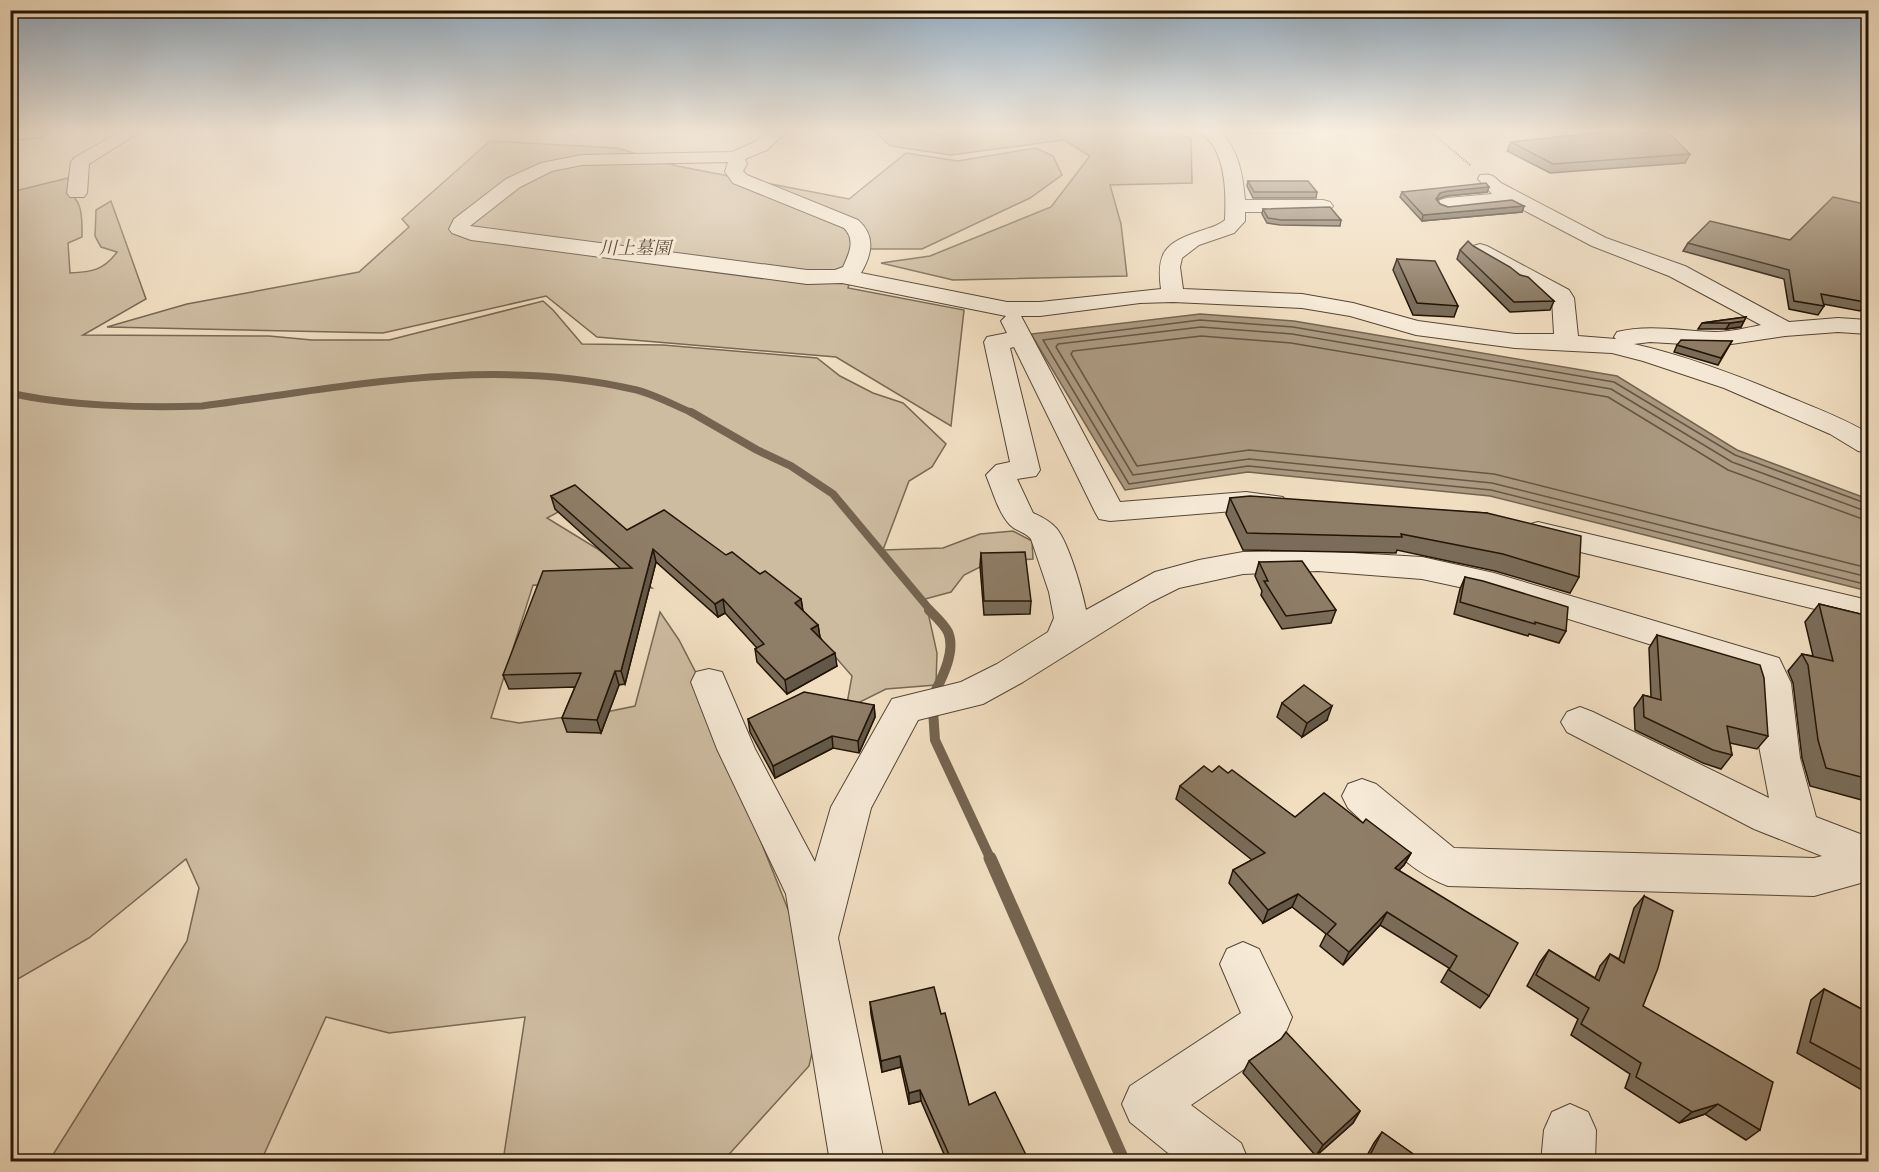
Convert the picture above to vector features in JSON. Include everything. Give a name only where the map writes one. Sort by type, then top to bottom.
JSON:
[{"type":"street","points":[[77,193],[78,187]]},
{"type":"street","points":[[508,187],[461,223],[459,229],[471,234],[807,277],[841,276],[1014,324],[1110,512],[1246,501],[1305,505]]},
{"type":"street","points":[[759,187],[852,224],[862,233],[858,259],[852,271],[841,276]]},
{"type":"street","points":[[1173,295],[1169,267],[1172,255],[1192,241],[1227,229],[1235,222],[1236,206],[1233,187]]},
{"type":"street","points":[[1494,187],[1599,242],[1677,271],[1785,329]]},
{"type":"street","points":[[1447,204],[1514,197]]},
{"type":"street","points":[[1236,206],[1323,206]]},
{"type":"street","points":[[1478,249],[1517,273],[1561,295],[1568,342]]},
{"type":"street","points":[[1063,639],[1071,618],[1066,592],[1045,535],[1036,526],[1022,519],[1014,508],[1001,475],[1006,471],[1026,470],[996,342],[1014,324],[1040,309],[1140,296],[1173,295],[1302,301],[1353,310],[1416,328],[1515,341],[1612,346],[1651,355],[1732,383],[1840,428],[1869,445]]},
{"type":"street","points":[[1612,346],[1617,340],[1629,336],[1718,339],[1785,329],[1838,325],[1869,327]]},
{"type":"street","points":[[1515,527],[1869,611]]},
{"type":"street","points":[[815,938],[851,807],[905,709],[969,694],[1011,673],[1063,639],[1167,580],[1243,563],[1318,561],[1422,568],[1482,581],[1766,667],[1774,681],[1777,735],[1794,817],[1802,829]]},
{"type":"street","points":[[709,682],[736,750],[808,893],[857,1161]]},
{"type":"street","points":[[1580,722],[1769,818],[1869,855]]},
{"type":"street","points":[[1362,796],[1434,859],[1448,867],[1814,877],[1869,863]]},
{"type":"street","points":[[1222,1161],[1148,1104],[1257,1032],[1269,1017],[1243,964]]},
{"type":"green space","points":[[33,187],[69,187],[80,207],[82,224],[82,237],[68,243],[70,273],[97,269],[107,263],[117,252],[101,247],[95,236],[96,210],[111,201],[146,299],[83,335],[269,336],[312,340],[389,340],[543,301],[582,344],[663,345],[817,358],[840,376],[873,393],[903,403],[946,444],[932,467],[909,481],[883,550],[943,548],[980,534],[1013,531],[1032,541],[1033,559],[990,562],[964,575],[951,592],[925,599],[937,653],[936,685],[886,689],[846,709],[852,676],[818,637],[630,537],[586,497],[547,518],[596,548],[652,588],[533,585],[491,718],[519,723],[635,706],[660,612],[679,640],[712,704],[734,774],[811,967],[815,1040],[809,1066],[723,1161],[503,1161],[525,1017],[389,1033],[326,1017],[261,1161],[49,1161],[187,941],[199,888],[186,859],[89,938],[11,983],[11,192]]},
{"type":"green space","name":"川上墓園","points":[[438,187],[785,187],[849,199],[864,187],[1046,187],[1030,198],[922,249],[858,249],[848,288],[964,310],[951,426],[836,357],[597,337],[546,296],[383,333],[107,327],[187,304],[359,272],[409,227],[402,219]]},
{"type":"green space","points":[[1067,187],[1110,187],[1121,224],[1127,276],[953,280],[881,263],[930,256],[1051,207]]},
{"type":"water","points":[[1200,314],[1294,321],[1617,376],[1737,450],[1868,499],[1868,591],[1490,496],[1248,472],[1125,490],[1031,334]]},
{"type":"building","points":[[1251,187],[1313,187],[1317,192],[1254,192]]},
{"type":"building","points":[[1452,187],[1489,187],[1448,191],[1440,193],[1436,199],[1440,204],[1448,207],[1512,200],[1524,206],[1423,215],[1402,192]]},
{"type":"building","points":[[1833,197],[1869,205],[1869,300],[1865,299],[1865,302],[1821,294],[1824,306],[1794,301],[1789,270],[1688,243],[1710,221],[1790,240]]},
{"type":"building","points":[[1330,207],[1341,220],[1281,220],[1268,218],[1263,209]]},
{"type":"building","points":[[1468,241],[1520,275],[1528,277],[1554,301],[1514,302],[1460,250]]},
{"type":"building","points":[[1397,259],[1435,261],[1458,306],[1417,303]]},
{"type":"building","points":[[1746,317],[1744,321],[1730,323],[1702,323]]},
{"type":"building","points":[[1681,340],[1732,341],[1721,358],[1677,345]]},
{"type":"building","points":[[575,485],[627,530],[664,510],[726,555],[732,552],[760,574],[765,571],[801,599],[795,603],[818,625],[811,629],[835,653],[785,680],[755,649],[764,644],[723,599],[715,604],[653,549],[621,671],[615,671],[597,720],[562,718],[581,673],[503,675],[543,571],[632,568],[551,496]]},
{"type":"building","points":[[1250,496],[1487,513],[1581,536],[1579,577],[1503,554],[1401,534],[1402,537],[1247,533],[1230,498]]},
{"type":"building","points":[[1025,552],[1031,601],[984,601],[981,553]]},
{"type":"building","points":[[1302,561],[1336,610],[1286,616],[1264,581],[1268,581],[1259,562]]},
{"type":"building","points":[[1465,577],[1568,607],[1566,631],[1460,602]]},
{"type":"building","points":[[1819,604],[1869,616],[1869,779],[1826,768],[1818,740],[1808,665],[1802,654],[1833,661]]},
{"type":"building","points":[[1657,635],[1760,665],[1764,678],[1768,736],[1727,726],[1732,755],[1713,750],[1644,717],[1643,695],[1661,700]]},
{"type":"building","points":[[1304,685],[1332,706],[1307,723],[1282,703]]},
{"type":"building","points":[[804,692],[874,705],[858,741],[832,736],[773,766],[748,719]]},
{"type":"building","points":[[1204,766],[1212,772],[1219,766],[1228,773],[1232,770],[1295,817],[1324,793],[1363,823],[1366,819],[1411,853],[1395,868],[1518,943],[1489,996],[1449,970],[1457,956],[1387,912],[1349,952],[1327,934],[1336,924],[1298,894],[1268,910],[1233,870],[1265,853],[1180,786]]},
{"type":"building","points":[[1644,896],[1673,911],[1658,968],[1643,1006],[1773,1082],[1760,1130],[1718,1104],[1692,1112],[1636,1077],[1641,1063],[1581,1024],[1589,1008],[1536,975],[1549,950],[1599,981],[1610,954],[1624,963]]},
{"type":"building","points":[[934,987],[941,1014],[945,1013],[969,1105],[995,1092],[1029,1161],[952,1161],[920,1090],[909,1093],[900,1056],[881,1061],[870,1002]]},
{"type":"building","points":[[1824,989],[1869,1013],[1869,1074],[1810,1042]]},
{"type":"building","points":[[1286,1032],[1360,1111],[1323,1145],[1249,1061],[1281,1039]]},
{"type":"building","points":[[1382,1132],[1423,1161],[1367,1161]]},
{"type":"waterway","points":[[10,393],[56,401],[105,405],[202,406],[417,378],[525,375],[578,379],[632,389],[693,413]]},
{"type":"waterway","points":[[693,413],[757,450],[791,466],[833,494],[931,611]]},
{"type":"waterway","points":[[929,610],[944,626],[950,639],[948,663],[935,692]]},
{"type":"waterway","points":[[933,710],[935,740],[991,860]]},
{"type":"waterway","points":[[990,858],[1124,1162]]}]
